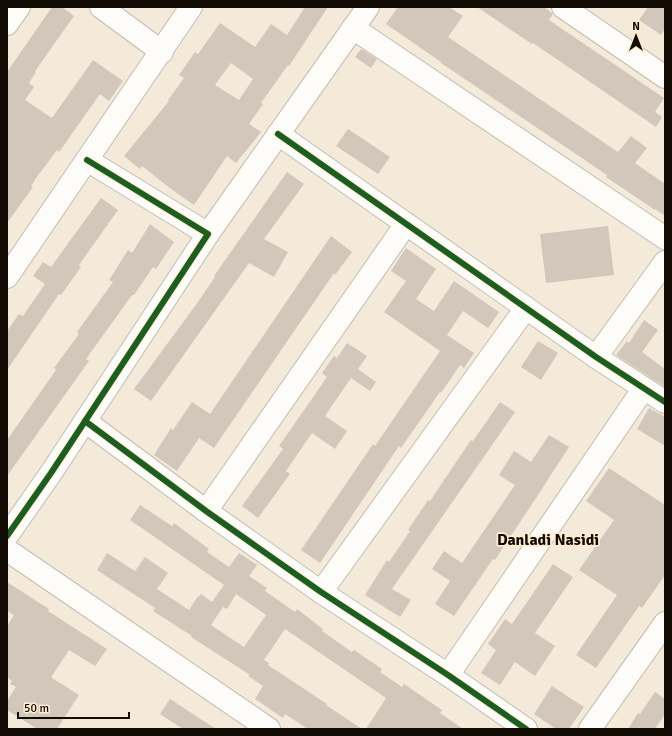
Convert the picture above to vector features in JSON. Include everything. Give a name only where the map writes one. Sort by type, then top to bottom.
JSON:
[{"type":"street","points":[[7,24],[19,7]]},
{"type":"street","points":[[101,7],[162,52]]},
{"type":"street","points":[[7,277],[162,52],[191,7]]},
{"type":"street","points":[[7,536],[85,421],[208,234],[368,7]]},
{"type":"street","points":[[563,7],[665,77]]},
{"type":"street","points":[[353,28],[665,238]]},
{"type":"street","points":[[278,134],[596,357],[665,402]]},
{"type":"street","points":[[87,160],[208,234]]},
{"type":"street","points":[[206,512],[406,224]]},
{"type":"street","points":[[596,357],[665,262]]},
{"type":"street","points":[[322,592],[526,308]]},
{"type":"street","points":[[448,675],[644,388]]},
{"type":"street","points":[[85,421],[206,512],[526,729]]},
{"type":"street","points":[[7,550],[269,729]]},
{"type":"street","points":[[590,729],[665,623]]},
{"type":"building","points":[[52,7],[62,7],[74,16],[35,71],[36,72],[29,83],[34,87],[25,100],[52,118],[93,60],[123,81],[109,101],[100,94],[59,152],[57,150],[36,178],[31,186],[33,187],[7,223],[7,72]]},
{"type":"building","points":[[305,7],[328,7],[289,66],[288,65],[261,103],[263,104],[249,124],[261,132],[236,163],[227,156],[194,205],[142,166],[140,169],[124,156],[169,101],[168,100],[184,78],[179,75],[195,52],[198,54],[220,23],[255,47],[271,24],[287,35]],"holes":[[[231,63],[253,79],[239,100],[215,85]]]},
{"type":"building","points":[[398,7],[449,7],[463,16],[448,37],[618,152],[631,136],[647,148],[635,163],[665,184],[665,216],[606,177],[607,175],[386,24]]},
{"type":"building","points":[[477,7],[544,7],[553,14],[549,20],[664,98],[655,112],[662,117],[656,127],[533,43],[532,44]]},
{"type":"building","points":[[648,7],[665,7],[665,29],[661,35],[639,20]]},
{"type":"building","points":[[361,49],[377,59],[371,68],[355,57]]},
{"type":"building","points":[[348,129],[390,157],[378,174],[336,146]]},
{"type":"building","points":[[287,172],[304,184],[264,239],[288,252],[274,277],[249,263],[151,401],[134,389],[198,302],[215,277],[214,276]]},
{"type":"building","points":[[101,198],[118,210],[79,265],[81,267],[61,295],[59,294],[7,370],[7,331],[19,314],[23,316],[45,284],[33,276],[43,262],[51,267]]},
{"type":"building","points":[[150,224],[174,242],[156,269],[153,267],[86,359],[89,361],[7,476],[7,440],[56,370],[54,368],[79,334],[77,332],[113,282],[109,280],[128,250],[132,253]]},
{"type":"building","points":[[608,226],[614,275],[546,283],[540,234]]},
{"type":"building","points":[[331,236],[352,252],[335,275],[334,273],[214,448],[199,438],[177,471],[154,455],[171,428],[173,430],[192,402],[210,414]]},
{"type":"building","points":[[406,248],[436,269],[416,299],[434,311],[454,281],[499,312],[488,328],[463,311],[447,335],[474,353],[464,368],[460,365],[401,448],[399,446],[320,563],[301,550],[373,444],[375,446],[440,351],[384,312],[406,281],[391,271]]},
{"type":"building","points":[[644,320],[658,330],[642,352],[665,369],[665,387],[616,355],[627,341],[629,343]]},
{"type":"building","points":[[538,341],[558,353],[541,380],[521,367]]},
{"type":"building","points":[[347,343],[367,356],[358,369],[376,382],[370,391],[351,378],[325,416],[347,431],[335,449],[312,433],[286,471],[290,474],[258,518],[242,506],[283,449],[279,446],[327,377],[322,373],[334,356],[337,358]]},
{"type":"building","points":[[500,402],[515,412],[392,589],[411,600],[400,617],[365,595],[387,560],[389,562],[410,531],[408,530],[428,500],[430,501],[471,440],[473,441]]},
{"type":"building","points":[[649,408],[665,417],[665,446],[637,429]]},
{"type":"building","points":[[549,435],[569,447],[495,560],[493,559],[454,616],[435,604],[450,581],[432,569],[444,551],[462,563],[515,485],[499,475],[514,451],[531,462]]},
{"type":"building","points":[[609,468],[665,505],[665,575],[642,608],[639,606],[596,668],[576,655],[617,595],[579,570],[614,520],[586,501]]},
{"type":"building","points":[[140,505],[172,526],[174,523],[209,549],[207,552],[229,567],[239,553],[257,565],[249,576],[267,588],[265,591],[295,612],[297,609],[323,629],[322,631],[352,652],[354,650],[382,669],[380,672],[402,687],[404,684],[442,710],[440,713],[463,729],[366,729],[386,698],[285,629],[264,660],[269,663],[268,665],[362,729],[308,729],[285,714],[283,718],[255,699],[263,686],[248,676],[250,675],[153,611],[155,608],[97,570],[107,553],[135,571],[145,557],[168,573],[157,589],[189,610],[201,594],[212,602],[224,585],[130,520]],"holes":[[[236,594],[266,615],[244,647],[211,625],[223,607],[227,609]]]},
{"type":"building","points":[[553,564],[573,577],[535,633],[555,646],[535,676],[515,662],[500,685],[481,673],[496,650],[488,644],[505,619],[512,624]]},
{"type":"building","points":[[7,582],[49,609],[48,611],[107,649],[95,666],[69,650],[52,676],[52,678],[79,695],[57,729],[37,729],[7,710],[7,701],[16,687],[10,684],[12,681],[7,677],[7,626],[14,615],[7,611]]},
{"type":"building","points":[[552,686],[584,707],[569,729],[556,729],[534,714]]},
{"type":"building","points":[[655,692],[665,699],[665,714],[655,729],[628,729],[638,713],[640,714]]},
{"type":"building","points":[[170,699],[216,729],[183,729],[160,714]]},
{"type":"cycle path","points":[[278,134],[596,357],[665,402]]},
{"type":"cycle path","points":[[7,536],[51,473],[208,234],[87,160]]},
{"type":"cycle path","points":[[85,421],[206,511],[321,592],[448,675],[526,729]]},
{"type":"district","name":"Danladi Nasidi","points":[[548,539]]}]
